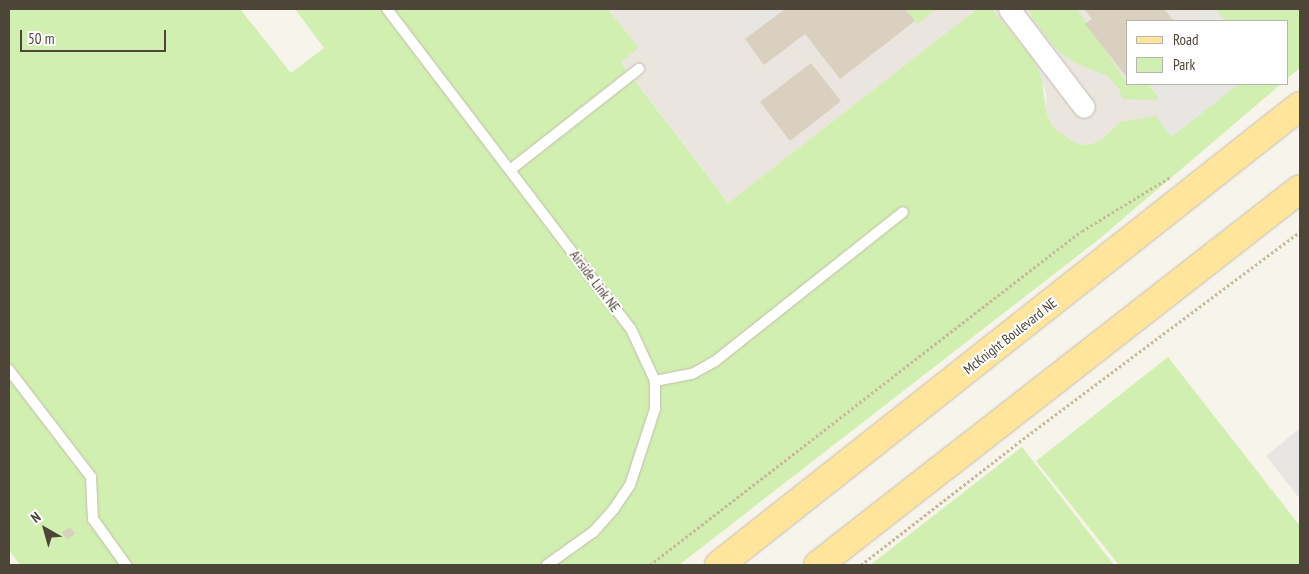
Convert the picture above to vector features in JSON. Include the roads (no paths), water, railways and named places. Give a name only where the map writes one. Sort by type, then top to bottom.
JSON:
[{"type":"main road","name":"McKnight Boulevard NE","points":[[719,565],[1300,106]]},
{"type":"main road","points":[[818,565],[1300,189]]},
{"type":"street","points":[[1009,9],[1084,107]]},
{"type":"lane","name":"Airside Link NE","points":[[387,9],[631,328],[655,380],[655,409],[630,484],[614,509],[593,532],[547,565]]},
{"type":"lane","points":[[510,170],[639,69]]},
{"type":"lane","points":[[655,380],[692,374],[714,362],[903,212]]},
{"type":"lane","points":[[9,370],[91,477],[93,519],[126,565]]}]
